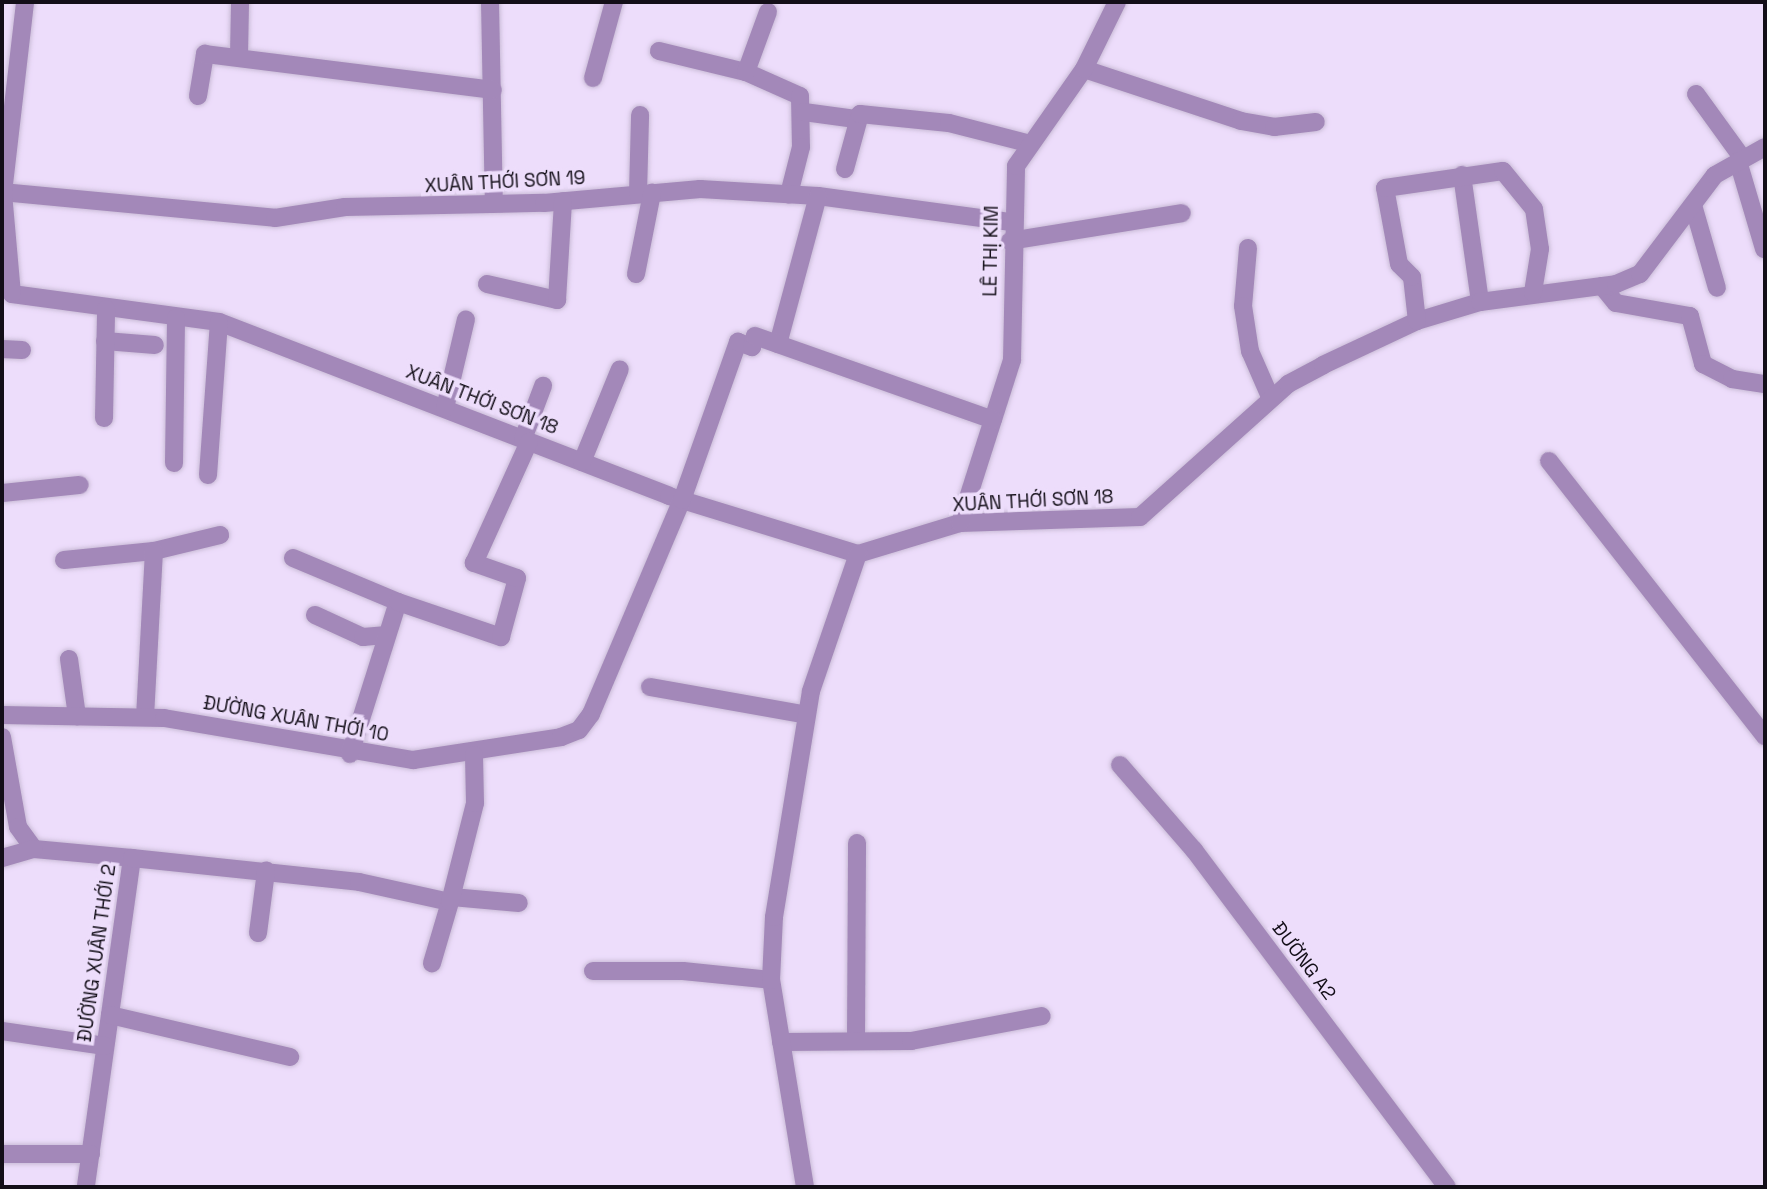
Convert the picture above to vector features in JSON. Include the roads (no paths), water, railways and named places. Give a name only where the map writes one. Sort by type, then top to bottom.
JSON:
[{"type":"street","points":[[7,296],[3,192],[8,88],[25,2]]},
{"type":"street","points":[[239,57],[240,2]]},
{"type":"street","points":[[490,2],[494,203]]},
{"type":"street","points":[[593,78],[614,2]]},
{"type":"street","name":"LÊ THỊ KIM","points":[[960,523],[1012,360],[1010,222],[1016,166],[1027,143],[1084,69],[1117,2]]},
{"type":"street","points":[[746,72],[768,12]]},
{"type":"street","points":[[659,51],[746,72],[794,91],[803,112],[789,194]]},
{"type":"street","points":[[198,96],[205,54],[239,57],[354,78],[493,90]]},
{"type":"street","points":[[1084,69],[1241,121],[1274,127],[1317,122]]},
{"type":"street","points":[[1696,94],[1740,160],[1764,250]]},
{"type":"street","points":[[803,112],[856,119]]},
{"type":"street","points":[[845,169],[856,119],[860,114],[949,123],[1027,143]]},
{"type":"street","points":[[636,274],[645,194],[640,115]]},
{"type":"street","name":"XUÂN THỚI SƠN 18","points":[[7,296],[219,322],[682,500],[858,554],[960,523],[1140,517],[1272,399],[1323,365],[1417,321],[1480,302],[1533,292],[1602,286],[1640,274],[1715,175],[1765,147]]},
{"type":"street","points":[[1417,321],[1412,277],[1399,264],[1385,188],[1503,171],[1534,209],[1540,249],[1533,292]]},
{"type":"street","points":[[1462,175],[1480,302]]},
{"type":"street","name":"XUÂN THỚI SƠN 19","points":[[3,192],[275,218],[345,206],[563,201],[645,194],[789,194],[1010,222]]},
{"type":"street","points":[[818,196],[778,344],[993,420]]},
{"type":"street","points":[[487,284],[556,300],[563,201]]},
{"type":"street","points":[[1693,205],[1717,288]]},
{"type":"street","points":[[1010,242],[1182,213]]},
{"type":"street","points":[[1248,248],[1243,306],[1250,351],[1272,399]]},
{"type":"street","points":[[1602,286],[1616,303],[1690,316],[1703,364],[1732,379],[1765,384]]},
{"type":"street","points":[[103,418],[107,309]]},
{"type":"street","points":[[174,463],[176,318]]},
{"type":"street","points":[[445,408],[466,319]]},
{"type":"street","points":[[208,475],[219,322]]},
{"type":"street","name":"ĐƯỜNG XUÂN THỚI 10","points":[[2,715],[145,716],[252,730],[350,754],[413,760],[474,755],[561,737],[584,724],[682,500],[738,342],[751,347],[755,336],[778,344]]},
{"type":"street","points":[[106,341],[155,345]]},
{"type":"street","points":[[2,349],[22,350]]},
{"type":"street","points":[[582,462],[620,369]]},
{"type":"street","points":[[292,558],[398,602],[501,637],[517,578],[474,563],[526,440],[543,386]]},
{"type":"street","points":[[1549,461],[1765,736]]},
{"type":"street","points":[[2,493],[80,485]]},
{"type":"street","points":[[64,560],[154,551],[220,536]]},
{"type":"street","points":[[145,716],[154,551]]},
{"type":"street","points":[[805,1187],[771,980],[774,917],[807,715],[858,554]]},
{"type":"street","points":[[350,754],[398,602]]},
{"type":"street","points":[[315,615],[363,638],[387,635]]},
{"type":"street","points":[[69,659],[77,716]]},
{"type":"street","points":[[650,687],[807,715]]},
{"type":"street","points":[[2,737],[18,827],[34,849],[2,858]]},
{"type":"street","points":[[432,963],[475,803],[474,755]]},
{"type":"street","name":"ĐƯỜNG A2","points":[[1120,765],[1194,850],[1447,1187]]},
{"type":"street","points":[[856,1041],[857,844]]},
{"type":"street","name":"ĐƯỜNG XUÂN THỚI 2","points":[[34,849],[132,858],[86,1187]]},
{"type":"street","points":[[132,858],[266,871],[451,900],[519,903]]},
{"type":"street","points":[[258,933],[266,871]]},
{"type":"street","points":[[593,971],[683,971],[771,980]]},
{"type":"street","points":[[110,1015],[290,1057]]},
{"type":"street","points":[[781,1042],[911,1041],[1042,1016]]},
{"type":"street","points":[[2,1031],[106,1046]]},
{"type":"street","points":[[2,1154],[90,1154]]}]
